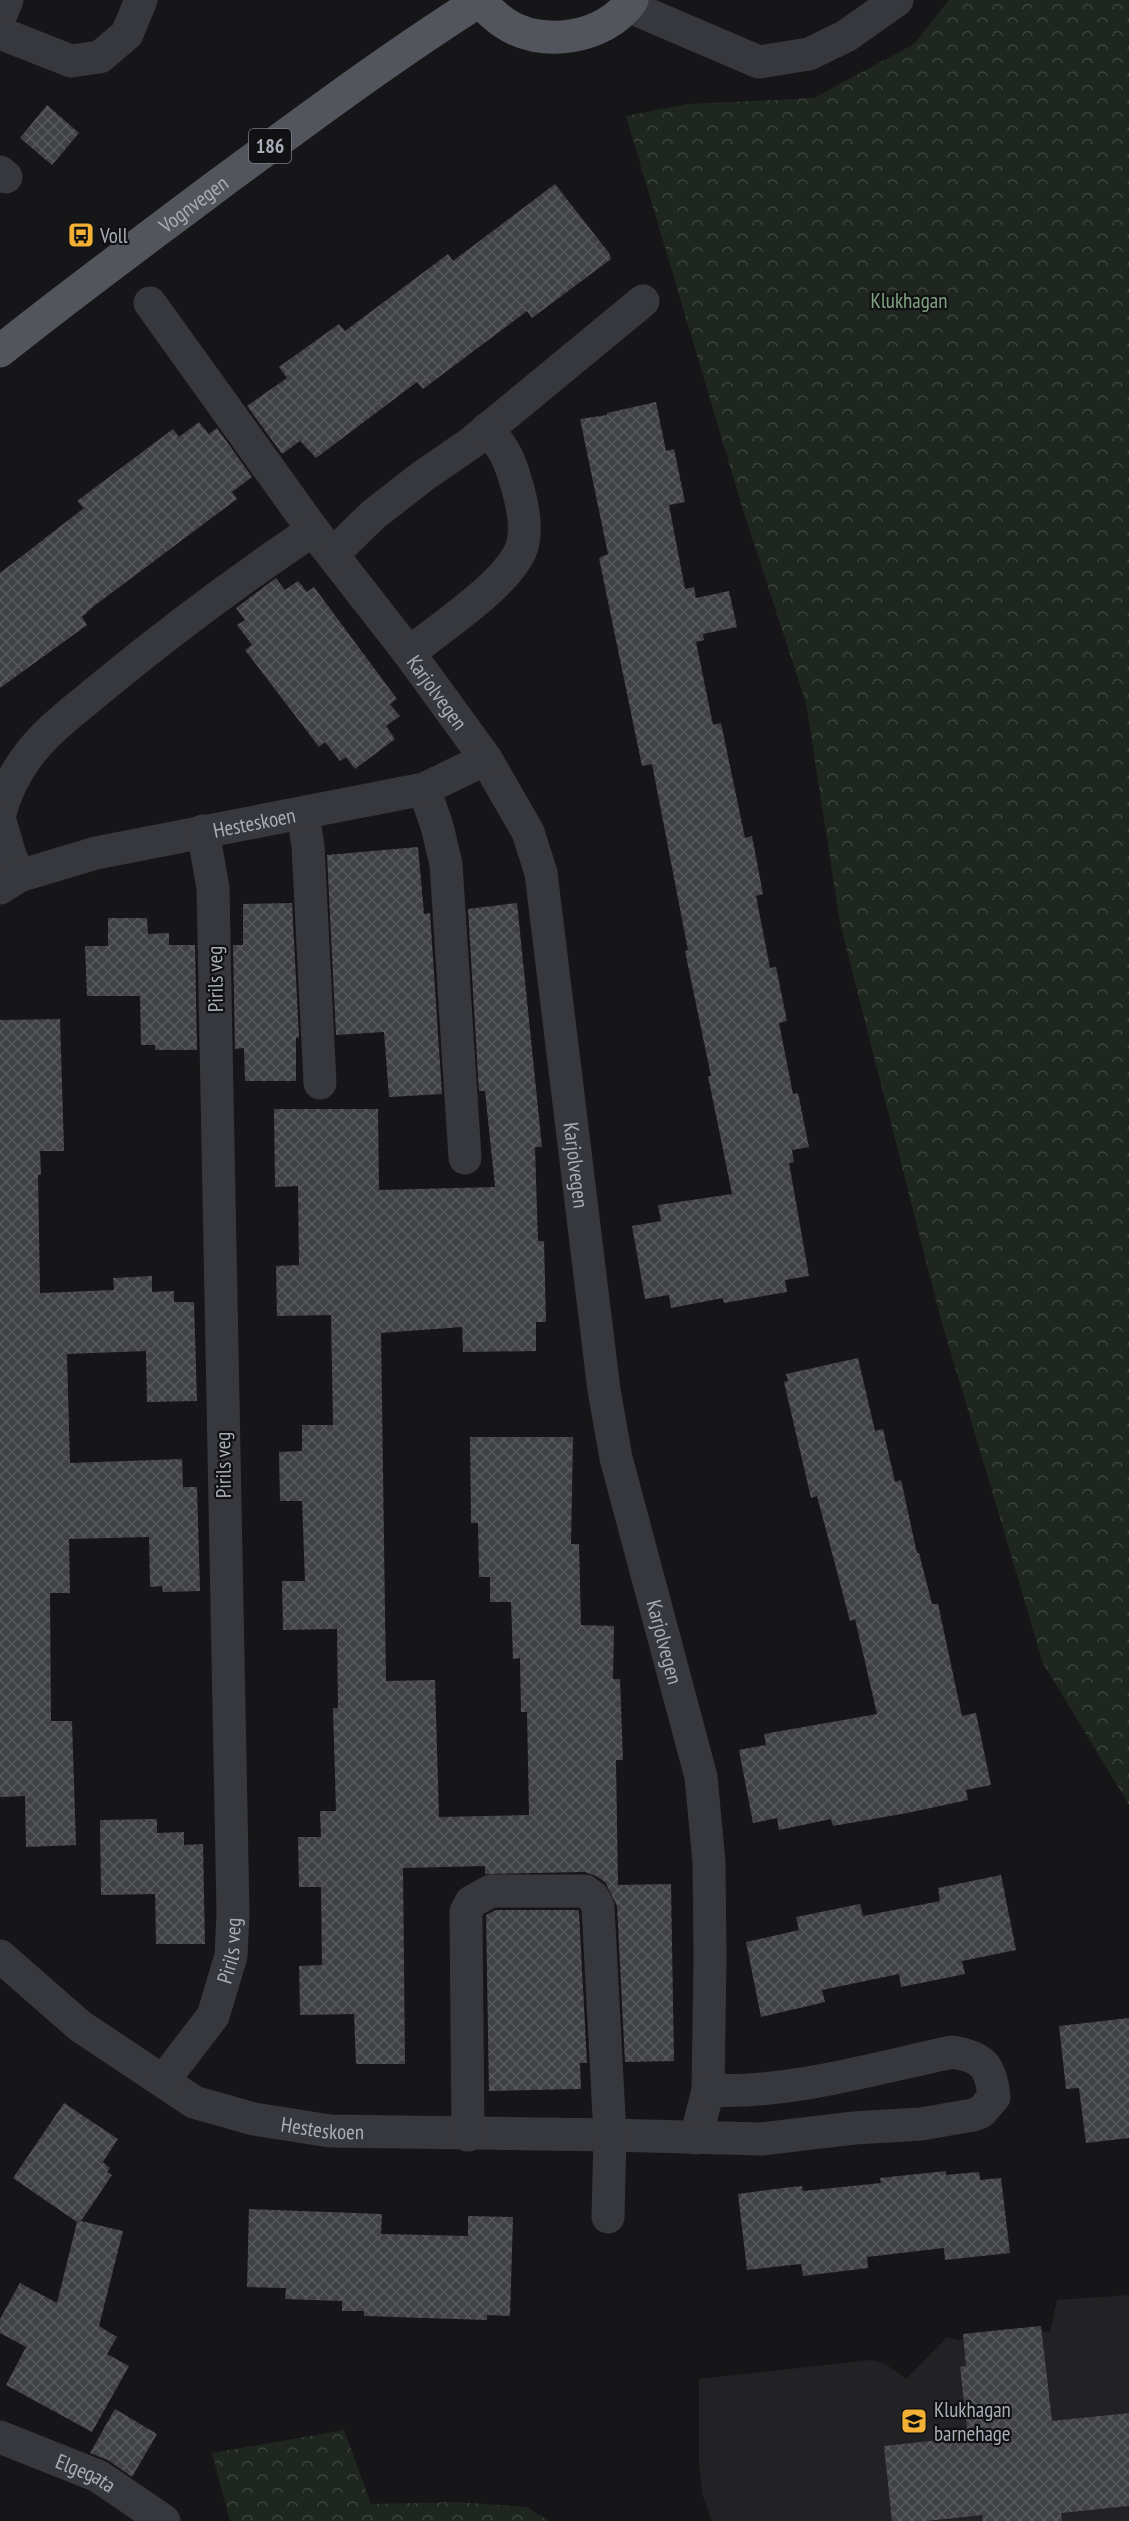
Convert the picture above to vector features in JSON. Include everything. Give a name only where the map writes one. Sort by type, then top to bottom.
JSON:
[{"type":"main road","name":"186","points":[[478,0],[504,23],[535,36],[569,37],[601,27],[630,3]]},
{"type":"main road","name":"Vognvegen","points":[[0,351],[66,298],[313,114],[411,44],[478,0]]},
{"type":"street","points":[[0,17],[7,0]]},
{"type":"street","points":[[0,33],[71,61],[100,57],[127,34],[141,0]]},
{"type":"street","points":[[630,3],[759,62],[809,54],[846,36],[897,0]]},
{"type":"street","points":[[0,813],[4,797],[24,760],[48,733],[130,664],[243,577],[323,542],[373,515],[487,429],[643,301]]},
{"type":"street","name":"Karjolvegen","points":[[150,303],[323,542],[409,653],[486,759],[528,832],[541,873],[604,1390],[614,1447],[700,1777],[709,1862],[710,1959],[708,2090],[696,2138]]},
{"type":"street","points":[[409,653],[479,597],[507,570],[520,550],[524,527],[521,501],[514,475],[502,445],[487,429]]},
{"type":"street","name":"Hesteskoen","points":[[0,821],[10,855],[9,882],[96,853],[424,789],[486,759]]},
{"type":"street","points":[[424,789],[446,864],[465,1158]]},
{"type":"street","points":[[303,814],[308,846],[320,1083]]},
{"type":"street","name":"Pirils veg","points":[[163,2081],[213,2016],[231,1956],[233,1913],[213,888],[203,831]]},
{"type":"street","points":[[468,2135],[466,1912],[471,1902],[490,1891],[573,1889],[585,1891],[593,1897],[598,1907],[610,2135],[608,2217]]},
{"type":"street","name":"Hesteskoen","points":[[0,1956],[80,2026],[194,2102],[254,2120],[330,2131],[761,2139],[854,2128],[921,2124],[973,2115],[981,2112],[994,2097],[993,2082],[980,2061],[972,2055],[952,2052],[819,2080],[732,2092],[708,2090]]},
{"type":"street","name":"Elgegata","points":[[0,2437],[98,2476],[164,2521]]},
{"type":"shaded area","name":"Klukhagan barnehage","points":[[1129,2295],[1129,2521],[712,2521],[702,2494],[699,2463],[699,2379],[871,2360],[884,2363],[906,2379],[947,2337],[959,2340],[963,2339],[963,2334],[1041,2326],[1042,2332],[1050,2332],[1057,2300]]},
{"type":"green space","name":"Klukhagan","points":[[949,0],[1129,0],[1129,1805],[1043,1663],[940,1316],[840,923],[806,703],[743,510],[626,116],[688,104],[814,98],[914,44]]},
{"type":"green space","points":[[344,2430],[371,2504],[456,2502],[527,2507],[549,2521],[230,2521],[212,2453]]},
{"type":"building","points":[[47,105],[79,133],[52,165],[20,138]]},
{"type":"building","points":[[555,184],[609,253],[611,259],[532,318],[527,311],[423,389],[417,382],[316,458],[300,441],[282,454],[247,406],[287,378],[279,367],[339,324],[345,331],[448,254],[453,261]]},
{"type":"building","points":[[656,402],[666,451],[674,449],[685,502],[669,505],[685,589],[694,587],[696,598],[729,591],[737,627],[703,634],[704,640],[696,642],[713,725],[721,723],[745,838],[752,836],[763,894],[756,896],[770,968],[776,967],[787,1021],[779,1023],[793,1094],[798,1093],[809,1147],[792,1150],[794,1162],[789,1163],[809,1276],[785,1280],[787,1292],[724,1303],[723,1298],[671,1308],[669,1295],[645,1299],[632,1226],[661,1221],[658,1205],[732,1194],[708,1076],[711,1076],[685,951],[688,950],[652,764],[642,766],[599,558],[608,554],[580,419],[607,415],[607,413]]},
{"type":"building","points":[[199,422],[209,434],[217,428],[252,477],[232,492],[237,499],[94,606],[82,617],[87,625],[0,688],[0,573],[84,508],[77,501],[173,429],[179,437]]},
{"type":"building","points":[[276,578],[285,590],[298,581],[307,592],[314,587],[397,699],[390,704],[400,716],[386,726],[395,739],[355,769],[346,757],[340,761],[325,742],[319,747],[245,650],[252,645],[237,625],[245,620],[236,608]]},
{"type":"building","points":[[418,847],[424,914],[430,913],[442,1094],[389,1097],[384,1032],[336,1035],[327,855]]},
{"type":"building","points":[[292,903],[299,1037],[296,1038],[296,1081],[245,1081],[244,1048],[235,1049],[233,945],[243,945],[243,904]]},
{"type":"building","points":[[517,903],[542,1147],[535,1147],[538,1241],[544,1241],[546,1322],[536,1322],[536,1351],[463,1352],[462,1327],[381,1333],[386,1681],[435,1680],[439,1817],[529,1815],[527,1712],[521,1712],[520,1658],[513,1659],[511,1602],[490,1602],[490,1577],[479,1577],[478,1523],[471,1523],[470,1437],[573,1437],[571,1544],[579,1544],[581,1625],[614,1626],[613,1679],[620,1679],[623,1760],[616,1760],[618,1885],[671,1884],[674,2061],[625,2062],[617,1906],[605,1882],[585,1872],[485,1874],[485,1866],[403,1868],[405,2064],[356,2064],[354,2014],[300,2015],[299,1966],[322,1965],[321,1887],[299,1887],[298,1837],[321,1837],[320,1811],[336,1811],[333,1708],[338,1708],[337,1629],[283,1630],[282,1581],[305,1581],[302,1501],[280,1501],[279,1452],[302,1451],[302,1425],[333,1425],[331,1315],[277,1316],[276,1266],[299,1265],[298,1186],[275,1187],[274,1109],[378,1109],[379,1190],[495,1187],[485,1091],[479,1091],[468,909]]},
{"type":"building","points":[[108,918],[147,918],[148,934],[169,933],[169,945],[195,945],[197,1050],[155,1050],[155,1045],[141,1045],[140,996],[87,996],[85,946],[108,946]]},
{"type":"building","points":[[60,1019],[64,1151],[40,1151],[41,1175],[38,1175],[40,1293],[114,1290],[113,1278],[152,1276],[152,1292],[174,1291],[174,1302],[194,1302],[197,1401],[147,1402],[146,1351],[67,1354],[70,1463],[182,1459],[183,1487],[197,1487],[200,1591],[163,1592],[162,1586],[150,1587],[149,1537],[69,1539],[70,1593],[50,1593],[51,1721],[72,1721],[76,1845],[26,1847],[25,1796],[0,1797],[0,1020]]},
{"type":"building","points":[[858,1358],[875,1431],[883,1429],[895,1482],[901,1480],[917,1553],[919,1553],[932,1604],[938,1604],[962,1716],[976,1713],[991,1785],[966,1790],[968,1800],[907,1813],[833,1826],[831,1819],[779,1830],[777,1818],[753,1823],[739,1750],[766,1745],[764,1734],[877,1714],[855,1619],[850,1621],[817,1496],[811,1498],[784,1382],[788,1381],[786,1374]]},
{"type":"building","points":[[157,1819],[157,1833],[184,1832],[184,1845],[203,1844],[205,1944],[156,1944],[155,1894],[101,1895],[100,1820]]},
{"type":"building","points":[[1001,1875],[1016,1950],[962,1961],[965,1974],[901,1987],[899,1974],[822,1990],[825,2002],[761,2017],[746,1942],[799,1930],[796,1917],[860,1904],[863,1916],[940,1901],[938,1888]]},
{"type":"building","points":[[496,1910],[578,1910],[579,1912],[587,2063],[580,2063],[581,2089],[489,2091],[486,1915]]},
{"type":"building","points":[[1129,2018],[1129,2138],[1086,2143],[1079,2088],[1066,2089],[1059,2026]]},
{"type":"building","points":[[64,2103],[118,2139],[103,2162],[110,2168],[107,2172],[112,2175],[81,2221],[123,2231],[99,2326],[117,2337],[107,2354],[129,2366],[92,2432],[6,2385],[26,2347],[0,2333],[0,2319],[20,2283],[57,2303],[77,2222],[13,2178]]},
{"type":"building","points":[[946,2171],[946,2175],[979,2172],[980,2180],[1001,2178],[1010,2253],[945,2260],[944,2248],[867,2257],[868,2268],[803,2276],[801,2264],[747,2270],[738,2194],[802,2186],[803,2191],[881,2183],[880,2178]]},
{"type":"building","points":[[249,2209],[382,2214],[381,2234],[468,2236],[468,2216],[513,2217],[510,2316],[487,2315],[487,2320],[364,2316],[364,2311],[342,2311],[342,2301],[285,2299],[286,2288],[247,2287]]},
{"type":"building","points":[[1041,2326],[1052,2421],[1129,2413],[1129,2506],[1061,2513],[1062,2521],[983,2521],[982,2515],[927,2521],[892,2521],[884,2446],[968,2437],[960,2367],[966,2366],[963,2334]]},
{"type":"building","points":[[115,2409],[157,2434],[132,2477],[108,2460],[90,2453]]},
{"type":"place","name":"Voll","points":[[81,235]]},
{"type":"place","name":"Klukhagan barnehage","points":[[914,2421]]}]
